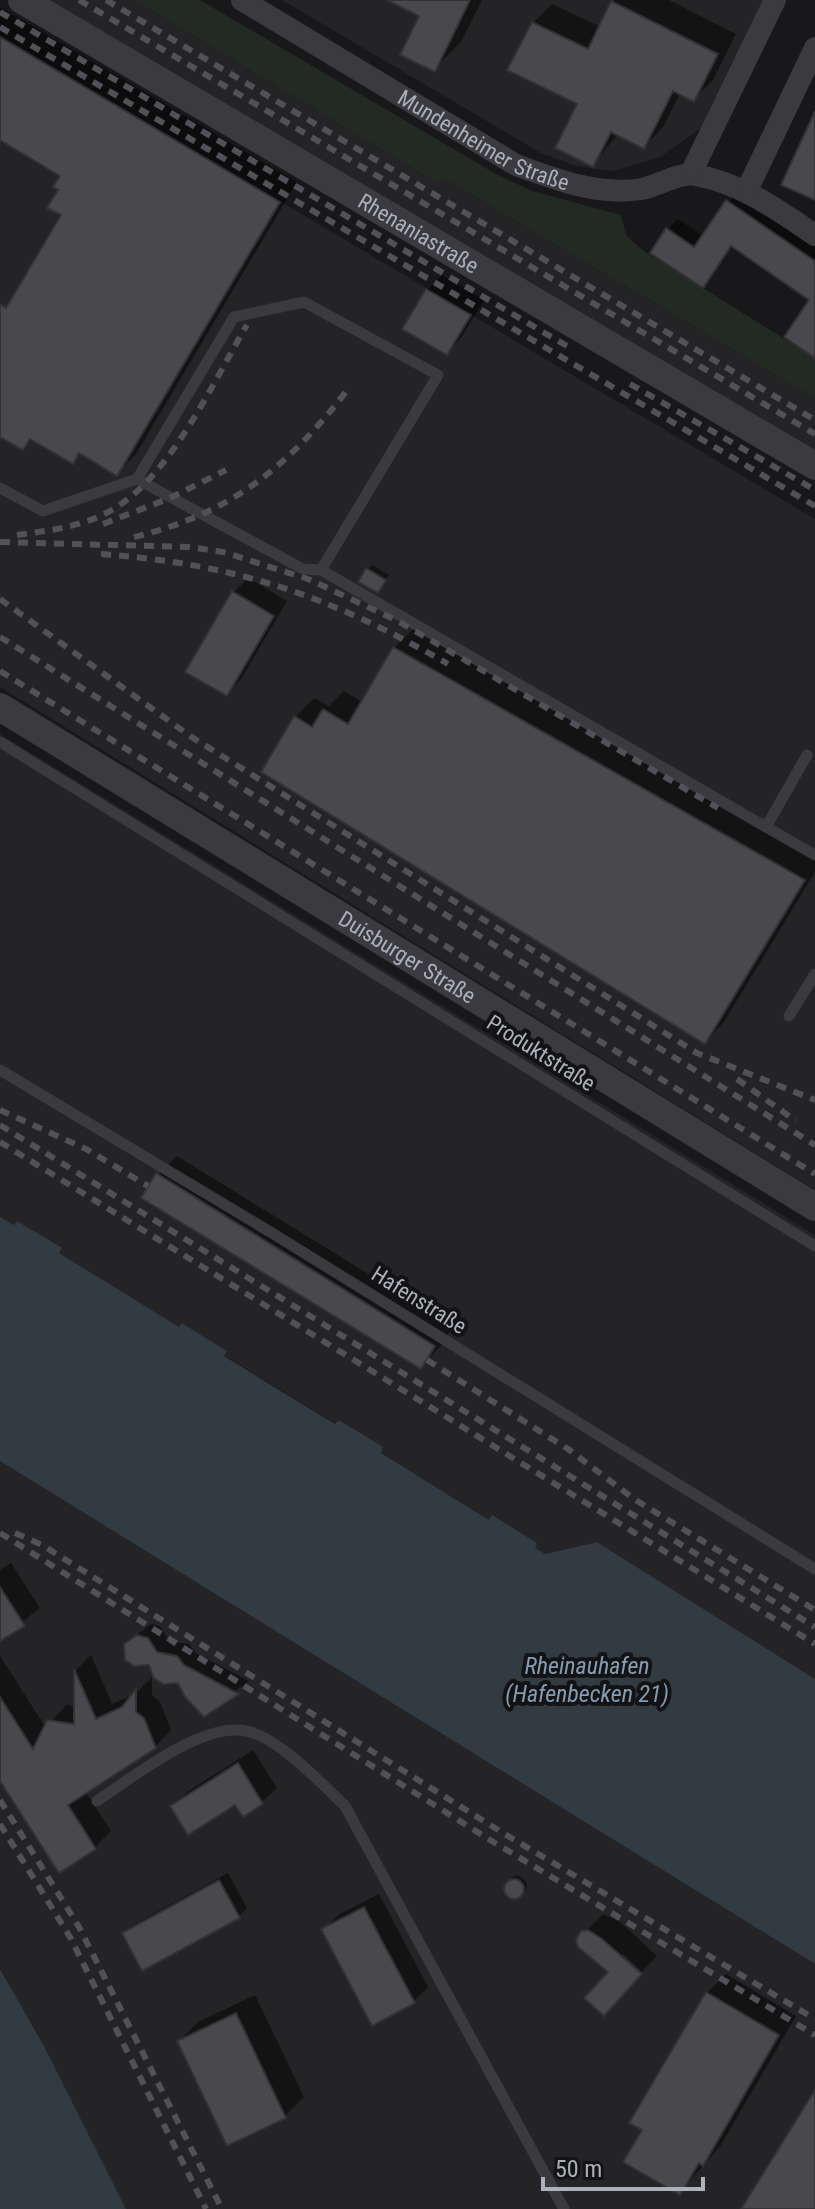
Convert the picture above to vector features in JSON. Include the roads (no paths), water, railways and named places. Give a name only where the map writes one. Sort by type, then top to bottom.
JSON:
[{"type":"street","name":"Rhenaniastraße","points":[[22,0],[815,466]]},
{"type":"street","name":"Mundenheimer Straße","points":[[242,0],[516,165],[561,181],[619,191],[644,188],[691,173]]},
{"type":"street","points":[[775,0],[691,173],[747,190],[815,235]]},
{"type":"street","points":[[747,190],[815,48]]},
{"type":"street","name":"Duisburger Straße","points":[[0,707],[815,1207]]},
{"type":"lane","points":[[0,488],[43,511],[137,479],[234,317],[304,302],[438,375],[321,570]]},
{"type":"lane","points":[[137,479],[303,569],[321,570],[815,855]]},
{"type":"lane","name":"Produktstraße","points":[[0,742],[815,1246]]},
{"type":"lane","points":[[766,827],[807,755]]},
{"type":"lane","points":[[789,1016],[815,974]]},
{"type":"lane","name":"Hafenstraße","points":[[0,1070],[272,1233],[815,1569]]},
{"type":"lane","points":[[97,1801],[178,1749],[214,1733],[247,1731],[275,1746],[302,1767],[345,1806],[564,2209]]},
{"type":"water","name":"Rheinauhafen (Hafenbecken 21)","points":[[0,1217],[14,1225],[17,1221],[62,1248],[59,1253],[179,1327],[182,1323],[227,1351],[224,1356],[335,1424],[339,1420],[383,1447],[381,1453],[489,1520],[492,1515],[537,1543],[535,1548],[545,1554],[597,1542],[815,1679],[815,1964],[0,1461]]},
{"type":"water","points":[[0,1969],[44,2046],[126,2209],[0,2209]]},
{"type":"railway","points":[[79,0],[815,434]]},
{"type":"railway","points":[[106,0],[815,420]]},
{"type":"railway","points":[[0,12],[572,349]]},
{"type":"railway","points":[[0,27],[815,506]]},
{"type":"railway","points":[[17,535],[59,528],[100,516],[124,502],[146,483],[185,432],[247,325]]},
{"type":"railway","points":[[630,384],[815,490]]},
{"type":"railway","points":[[134,537],[200,515],[255,483],[303,441],[348,389]]},
{"type":"railway","points":[[103,524],[170,498],[226,470]]},
{"type":"railway","points":[[0,542],[189,547],[223,552],[308,579],[398,621],[718,808]]},
{"type":"railway","points":[[101,554],[196,566],[281,587],[363,620],[448,664]]},
{"type":"railway","points":[[0,599],[190,736],[697,1053],[815,1100]]},
{"type":"railway","points":[[0,637],[815,1145]]},
{"type":"railway","points":[[0,671],[815,1174]]},
{"type":"railway","points":[[737,1079],[796,1121]]},
{"type":"railway","points":[[0,1110],[86,1149],[148,1186]]},
{"type":"railway","points":[[0,1125],[815,1627]]},
{"type":"railway","points":[[0,1142],[815,1644]]},
{"type":"railway","points":[[427,1360],[568,1449],[634,1499],[815,1610]]},
{"type":"railway","points":[[0,1533],[495,1843],[815,2035]]},
{"type":"railway","points":[[15,1533],[42,1545],[503,1833],[815,2019]]},
{"type":"railway","points":[[0,1800],[79,1927],[222,2209]]},
{"type":"railway","points":[[0,1824],[70,1937],[206,2209]]}]
